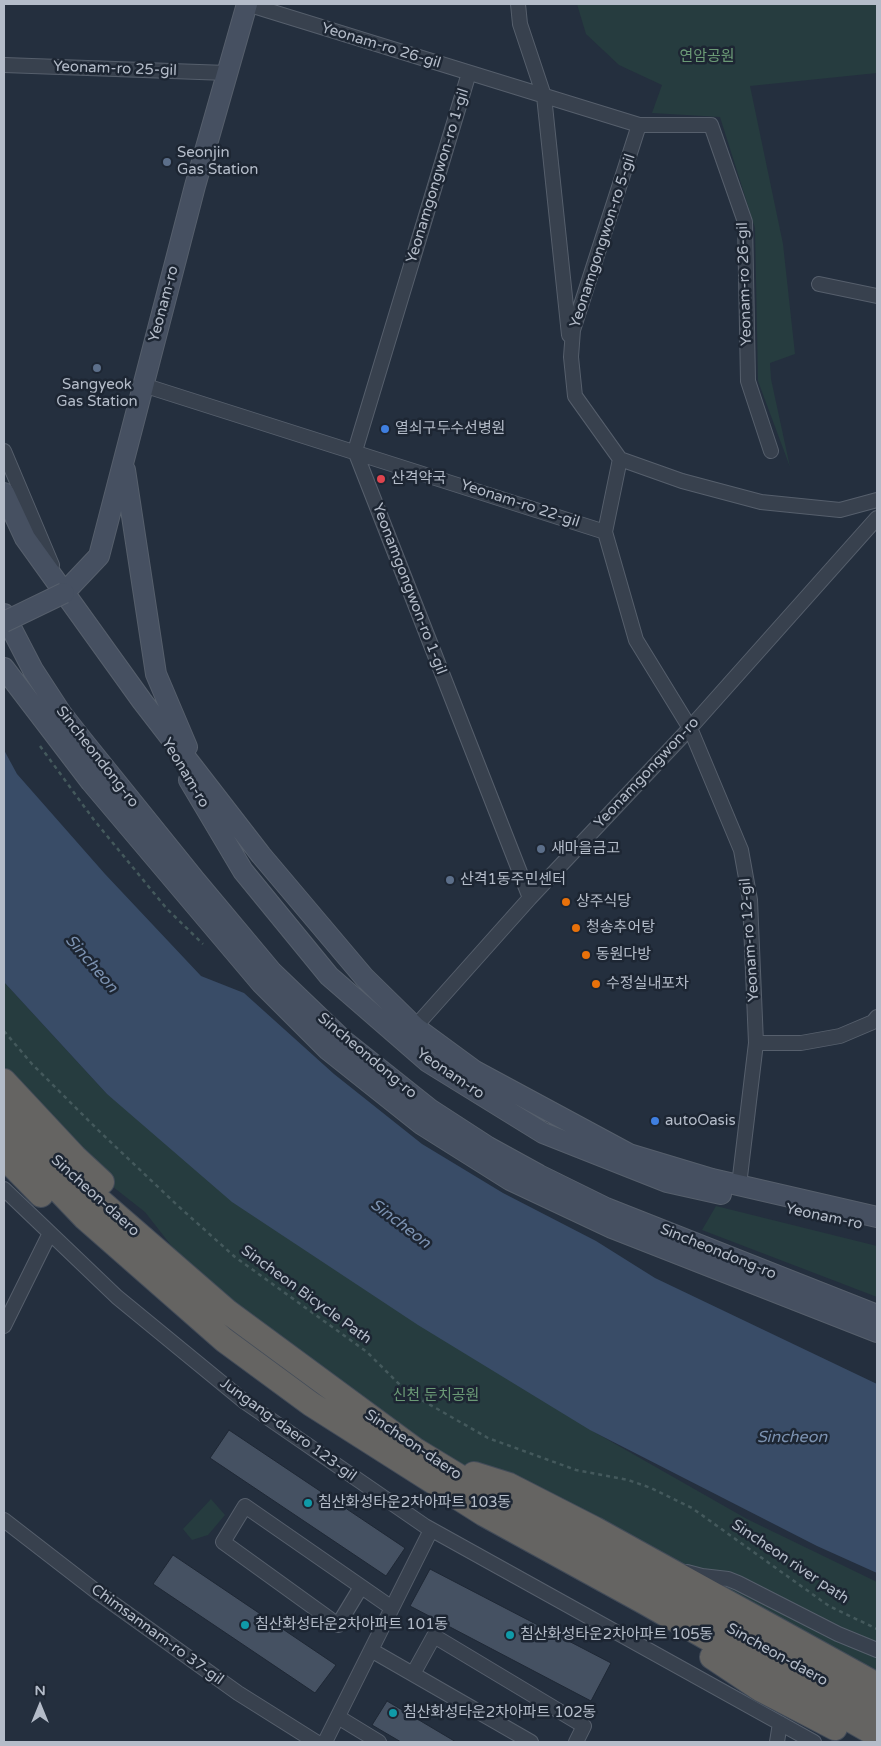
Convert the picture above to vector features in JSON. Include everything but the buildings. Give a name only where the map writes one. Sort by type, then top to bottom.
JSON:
[{"type":"highway","points":[[4,1081],[75,1157],[155,1232],[228,1312]]},
{"type":"highway","name":"Sincheon-daero","points":[[4,1104],[53,1160],[228,1312],[414,1449],[475,1486],[877,1711]]},
{"type":"highway","name":"Sincheon-daero","points":[[4,1132],[85,1218],[224,1340],[311,1404],[476,1509],[877,1735]]},
{"type":"highway","points":[[4,1157],[56,1210],[159,1301],[224,1340]]},
{"type":"highway","points":[[435,1462],[509,1486],[595,1529],[877,1685]]},
{"type":"highway","points":[[574,1564],[760,1690],[862,1742]]},
{"type":"main road","name":"Yeonam-ro","points":[[64,593],[99,556],[195,186],[247,4]]},
{"type":"main road","points":[[124,460],[156,674],[198,774]]},
{"type":"main road","points":[[4,493],[24,538],[142,701],[198,774]]},
{"type":"main road","points":[[4,622],[64,593]]},
{"type":"main road","name":"Sincheondong-ro","points":[[4,614],[33,670],[61,713],[83,741],[272,972],[343,1040],[431,1110],[488,1147],[539,1175],[606,1208],[877,1315]]},
{"type":"main road","name":"Sincheondong-ro","points":[[4,668],[109,803],[261,983],[328,1050],[421,1124],[510,1180],[612,1228],[877,1332]]},
{"type":"main road","name":"Yeonam-ro","points":[[142,701],[243,871],[329,976],[428,1062],[543,1133],[667,1182],[877,1228]]},
{"type":"main road","name":"Yeonam-ro","points":[[198,774],[261,855],[364,977],[416,1027],[475,1071],[629,1154],[712,1179],[877,1217]]},
{"type":"street","name":"Yeonam-ro 26-gil","points":[[247,4],[639,125],[711,125],[745,222],[748,381],[771,451]]},
{"type":"street","points":[[518,4],[520,24],[544,96]]},
{"type":"street","name":"Yeonam-ro 25-gil","points":[[4,65],[227,73]]},
{"type":"street","name":"Yeonamgongwon-ro 1-gil","points":[[469,73],[355,451],[530,898]]},
{"type":"street","name":"Yeonamgongwon-ro 5-gil","points":[[544,96],[575,396],[620,459]]},
{"type":"street","name":"Yeonamgongwon-ro 5-gil","points":[[571,357],[573,330],[639,125]]},
{"type":"street","points":[[819,284],[877,296]]},
{"type":"street","name":"Yeonam-ro 22-gil","points":[[143,385],[605,532]]},
{"type":"street","points":[[4,451],[64,593]]},
{"type":"street","points":[[690,728],[636,640],[605,532],[620,459],[682,481],[761,502],[840,510],[877,500]]},
{"type":"street","name":"Yeonamgongwon-ro","points":[[416,1027],[530,898],[690,728],[877,518]]},
{"type":"street","name":"Yeonam-ro 12-gil","points":[[690,728],[741,850],[750,900],[756,1043],[739,1185]]},
{"type":"street","points":[[756,1043],[801,1043],[840,1036],[873,1022],[877,1017]]},
{"type":"street","name":"Jungang-daero 123-gil","points":[[4,1189],[117,1297],[245,1402],[431,1530],[814,1742]]},
{"type":"street","points":[[4,1326],[50,1233]]},
{"type":"street","points":[[362,1587],[338,1625],[223,1542],[245,1506],[362,1587],[392,1608]]},
{"type":"street","name":"Chimsannam-ro 37-gil","points":[[4,1520],[105,1598],[238,1693],[316,1742]]},
{"type":"street","points":[[325,1742],[431,1530]]},
{"type":"street","points":[[664,1568],[728,1579],[838,1634],[877,1650]]},
{"type":"street","points":[[413,1674],[434,1636],[584,1726],[576,1742]]},
{"type":"street","points":[[371,1650],[531,1742]]},
{"type":"street","points":[[338,1718],[379,1742]]},
{"type":"street","points":[[776,1742],[780,1723]]},
{"type":"path","name":"Sincheon Bicycle Path","points":[[4,1031],[32,1064],[97,1130],[176,1205],[235,1257],[367,1352],[406,1391],[488,1438],[576,1470],[628,1480],[651,1488],[692,1508]]},
{"type":"path","name":"Sincheon river path","points":[[692,1508],[829,1606],[877,1629]]},
{"type":"green space","name":"연암공원","points":[[577,4],[877,4],[877,73],[750,86],[783,244],[795,354],[770,363],[771,379],[790,467],[758,381],[755,228],[720,117],[652,113],[662,85],[619,65],[586,34]]},
{"type":"green space","name":"신천 둔치공원","points":[[4,982],[107,1094],[596,1433],[747,1519],[877,1582],[877,1679],[406,1439],[202,1285],[145,1212],[75,1157],[4,1071]]},
{"type":"green space","points":[[716,1206],[877,1246],[877,1297],[702,1230]]},
{"type":"green space","points":[[211,1499],[225,1515],[208,1535],[192,1540],[183,1529]]},
{"type":"water","name":"Sincheon","points":[[4,750],[17,774],[105,874],[201,976],[244,993],[334,1074],[422,1144],[503,1193],[596,1241],[655,1278],[877,1384],[877,1573],[817,1546],[590,1430],[418,1325],[232,1202],[107,1094],[4,982]]},
{"type":"place","name":"Seonjin Gas Station","points":[[167,162]]},
{"type":"place","name":"Sangyeok Gas Station","points":[[97,368]]},
{"type":"place","name":"열쇠구두수선병원","points":[[385,429]]},
{"type":"place","name":"산격약국","points":[[381,479]]},
{"type":"place","name":"새마을금고","points":[[541,849]]},
{"type":"place","name":"산격1동주민센터","points":[[450,880]]},
{"type":"place","name":"상주식당","points":[[566,902]]},
{"type":"place","name":"청송추어탕","points":[[576,928]]},
{"type":"place","name":"동원다방","points":[[586,955]]},
{"type":"place","name":"수정실내포차","points":[[596,984]]},
{"type":"place","name":"autoOasis","points":[[655,1121]]},
{"type":"place","name":"침산화성타운2차아파트 103동","points":[[308,1503]]},
{"type":"place","name":"침산화성타운2차아파트 101동","points":[[245,1625]]},
{"type":"place","name":"침산화성타운2차아파트 105동","points":[[510,1635]]},
{"type":"place","name":"침산화성타운2차아파트 102동","points":[[393,1713]]}]
